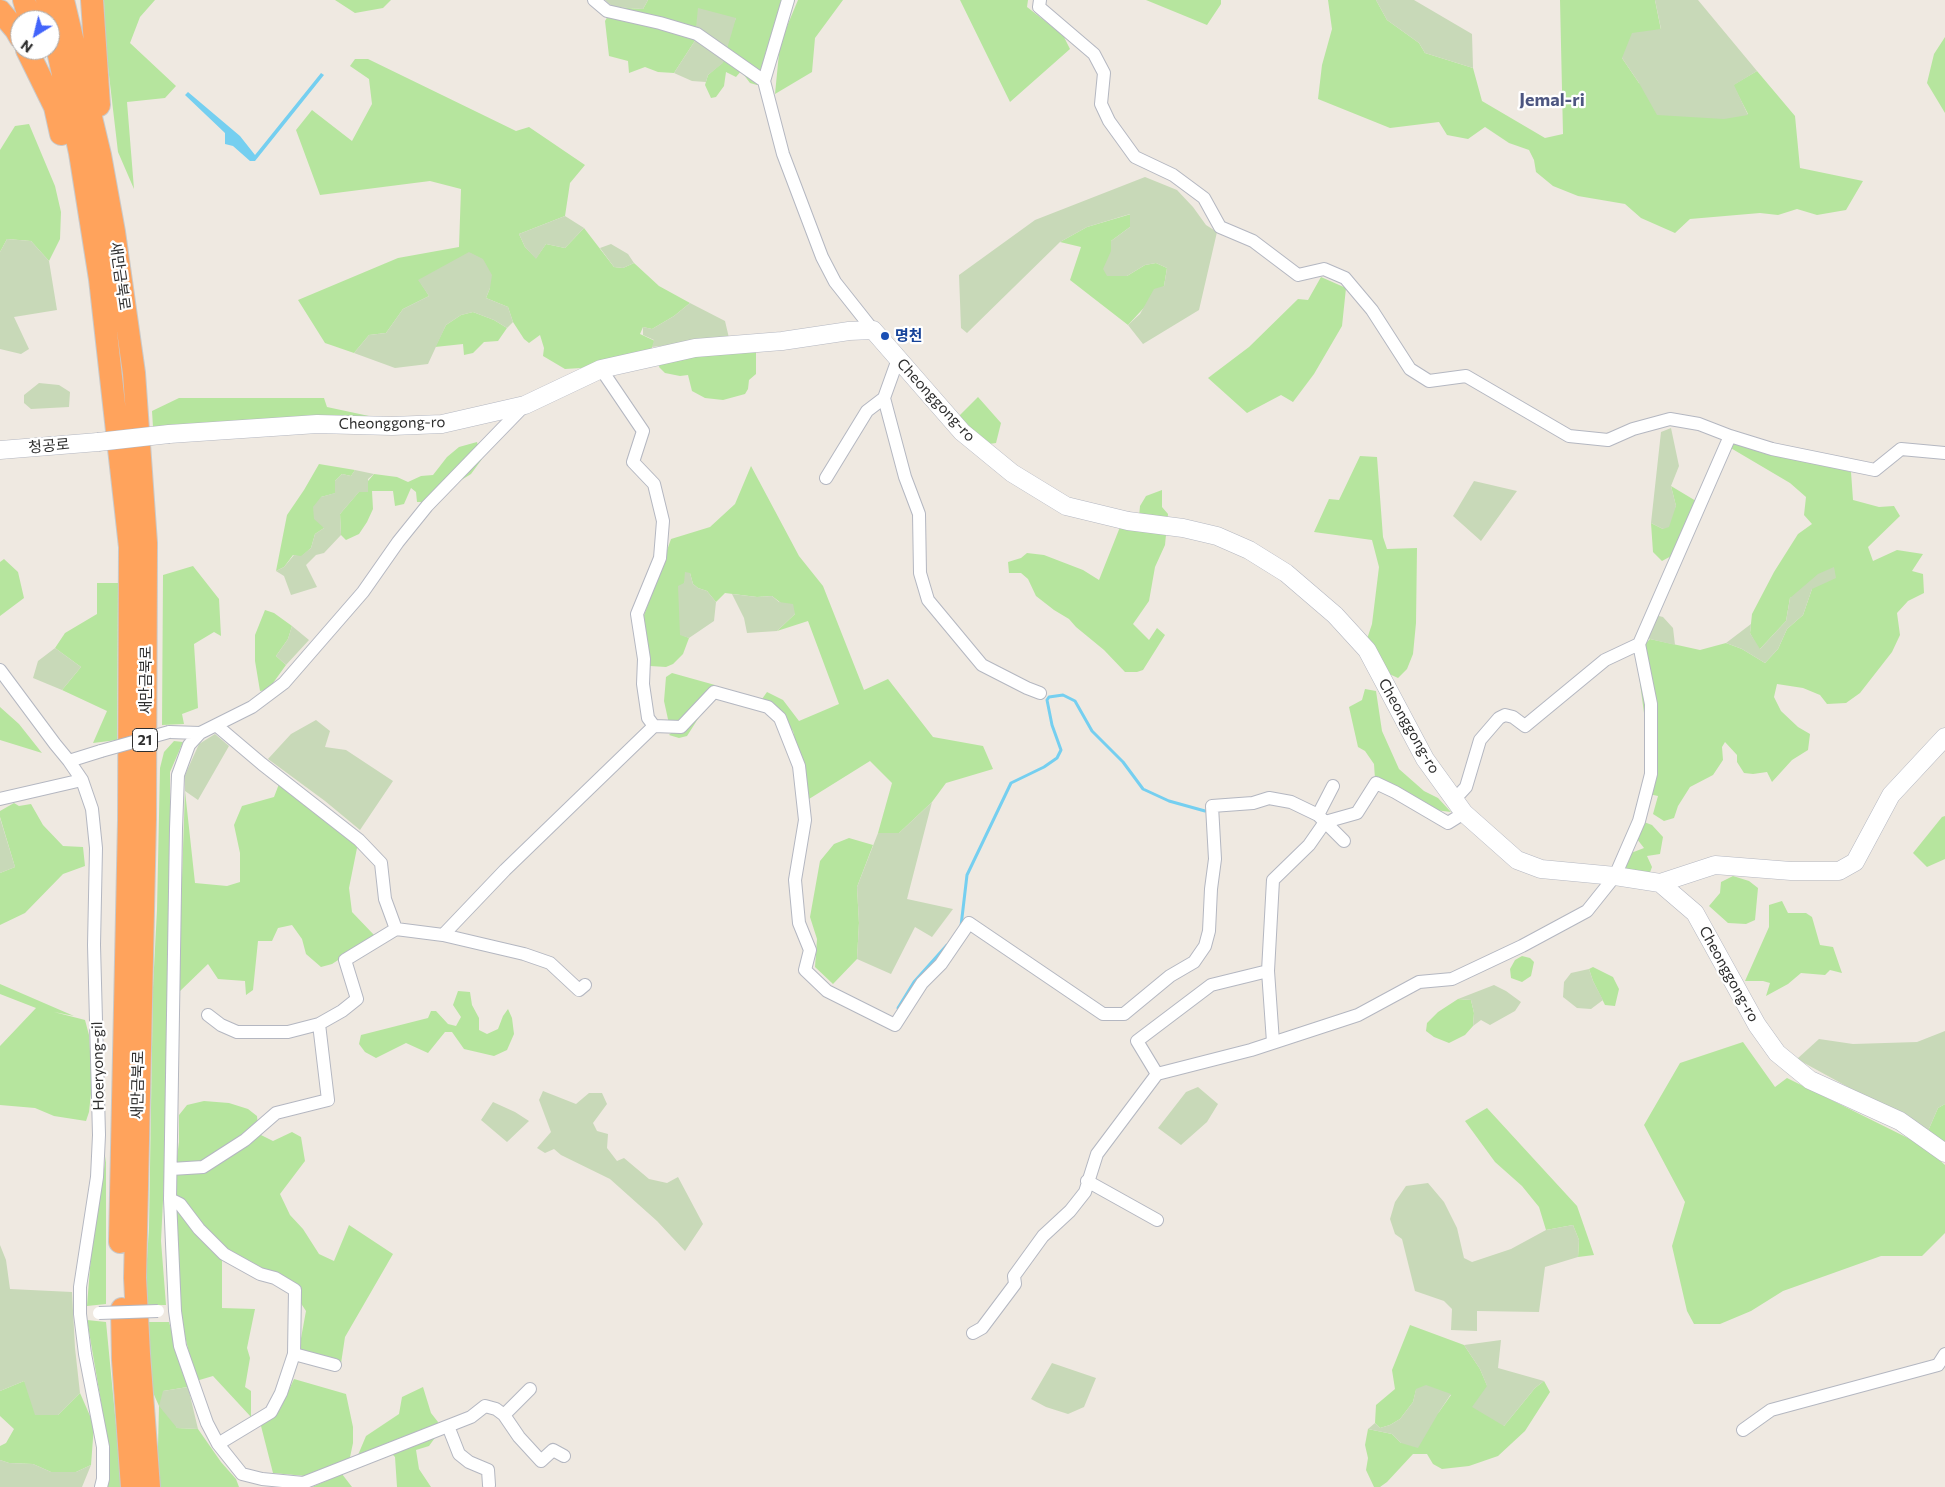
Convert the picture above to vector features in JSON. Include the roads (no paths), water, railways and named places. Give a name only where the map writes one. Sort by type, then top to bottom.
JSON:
[{"type":"highway","name":"새만금북로","points":[[47,0],[80,154],[100,279],[130,547],[128,820],[120,1210],[123,1360],[132,1487]]},
{"type":"highway","name":"새만금북로","points":[[63,0],[100,155],[114,232],[134,373],[146,543],[145,819],[135,1278],[149,1487]]},
{"type":"highway","points":[[70,0],[116,203],[114,232]]},
{"type":"highway","points":[[92,0],[102,135]]},
{"type":"highway","points":[[0,11],[10,23]]},
{"type":"highway","points":[[32,60],[55,107]]},
{"type":"highway","points":[[42,60],[72,178],[88,212]]},
{"type":"street","points":[[594,0],[607,12],[660,23],[697,34],[764,82],[788,0]]},
{"type":"street","points":[[1040,0],[1039,8],[1094,54],[1104,73],[1101,104],[1109,121],[1135,157],[1173,175],[1204,198],[1220,227],[1253,241],[1298,275],[1324,269],[1345,278],[1372,310],[1410,370],[1429,381],[1466,376],[1569,436],[1608,440],[1670,419],[1699,424],[1772,449],[1875,470],[1901,449],[1945,453]]},
{"type":"street","name":"Cheonggong-ro","points":[[764,82],[783,154],[822,257],[835,282],[873,330],[962,432],[1012,472],[1066,506],[1128,521],[1183,528],[1217,536],[1249,550],[1286,573],[1335,616],[1367,650],[1425,759],[1459,806],[1517,860],[1541,870],[1615,876],[1660,884],[1695,913],[1757,1025],[1777,1053],[1810,1080],[1900,1121],[1945,1154]]},
{"type":"street","name":"Cheonggong-ro","points":[[98,442],[169,434],[317,424],[392,426],[442,424],[525,405],[601,369],[696,348],[782,341],[849,331],[873,330]]},
{"type":"street","points":[[826,478],[867,411],[884,398],[898,359]]},
{"type":"street","points":[[601,369],[643,431],[633,462],[654,484],[663,521],[660,558],[638,614],[644,658],[643,684],[648,718],[654,726]]},
{"type":"street","points":[[884,398],[905,477],[919,514],[920,573],[928,600],[982,665],[1040,693]]},
{"type":"street","points":[[525,405],[427,506],[398,542],[363,592],[284,683],[252,707],[200,733],[189,745],[178,776],[170,1198],[175,1311],[180,1346],[207,1423],[218,1444],[242,1474],[262,1479],[303,1482],[471,1417],[485,1406],[496,1409],[504,1414],[519,1437],[541,1461],[553,1450],[564,1456]]},
{"type":"street","points":[[973,1333],[982,1328],[1015,1284],[1014,1276],[1043,1236],[1070,1211],[1085,1192],[1097,1154],[1157,1074],[1273,1042],[1358,1015],[1418,982],[1452,979],[1522,946],[1587,911],[1615,876],[1640,821],[1651,774],[1652,704],[1639,644],[1730,436]]},
{"type":"street","name":"청공로","points":[[0,450],[98,442]]},
{"type":"street","points":[[1321,818],[1357,813],[1376,783],[1448,822],[1459,806],[1480,740],[1500,718],[1505,715],[1513,717],[1525,726],[1606,660],[1639,644]]},
{"type":"street","name":"Hoeryong-gil","points":[[0,670],[82,780],[92,809],[96,848],[94,945],[99,1135],[97,1176],[80,1287],[80,1314],[84,1354],[103,1447],[103,1479],[101,1487]]},
{"type":"street","points":[[443,934],[505,870],[654,726],[681,727],[714,692],[768,707],[780,718],[799,766],[805,820],[795,880],[800,923],[810,950],[805,970],[827,991],[895,1025],[922,983],[941,964],[969,923],[1102,1014],[1124,1014],[1170,976],[1194,962],[1205,946],[1216,859],[1212,806],[1253,803],[1270,798],[1291,802],[1321,818],[1344,841]]},
{"type":"street","points":[[216,725],[262,764],[359,840],[381,863],[385,899],[396,930]]},
{"type":"street","points":[[69,761],[169,732],[200,733]]},
{"type":"street","points":[[1660,884],[1715,865],[1791,871],[1839,871],[1855,862],[1891,795],[1945,737]]},
{"type":"street","points":[[0,799],[82,780]]},
{"type":"street","points":[[1273,1042],[1268,971],[1273,880],[1309,845],[1333,786]]},
{"type":"street","points":[[208,1015],[222,1025],[237,1032],[288,1032],[319,1024],[342,1011],[357,999],[345,960],[396,930],[443,934],[524,954],[550,963],[579,990],[585,985]]},
{"type":"street","points":[[1157,1074],[1137,1041],[1211,984],[1268,971]]},
{"type":"street","points":[[171,1169],[202,1167],[245,1140],[276,1113],[328,1100],[319,1024]]},
{"type":"street","points":[[1087,1181],[1157,1220]]},
{"type":"street","points":[[170,1198],[180,1204],[199,1229],[224,1254],[260,1274],[275,1278],[295,1290],[294,1354],[281,1393],[270,1412],[218,1444]]},
{"type":"street","points":[[80,1314],[175,1311]]},
{"type":"street","points":[[294,1354],[335,1366]]},
{"type":"street","points":[[1743,1430],[1771,1410],[1938,1365],[1945,1354]]},
{"type":"street","points":[[504,1414],[530,1389]]},
{"type":"street","points":[[448,1426],[459,1454],[469,1462],[488,1470],[489,1485]]},
{"type":"water","points":[[321,73],[324,75],[255,161],[250,161],[233,146],[225,144],[225,133],[185,95],[188,92],[240,136],[255,155]]},
{"type":"waterway","points":[[961,926],[967,875],[1011,783],[1044,767],[1057,758],[1061,750],[1052,725],[1047,700],[1049,697],[1063,695],[1075,701],[1092,731],[1123,762],[1143,789],[1169,801],[1205,811]]},
{"type":"waterway","points":[[898,1008],[914,982],[947,945]]},
{"type":"place","name":"명천","points":[[885,336]]},
{"type":"district","name":"Jemal-ri","points":[[1552,100]]}]
